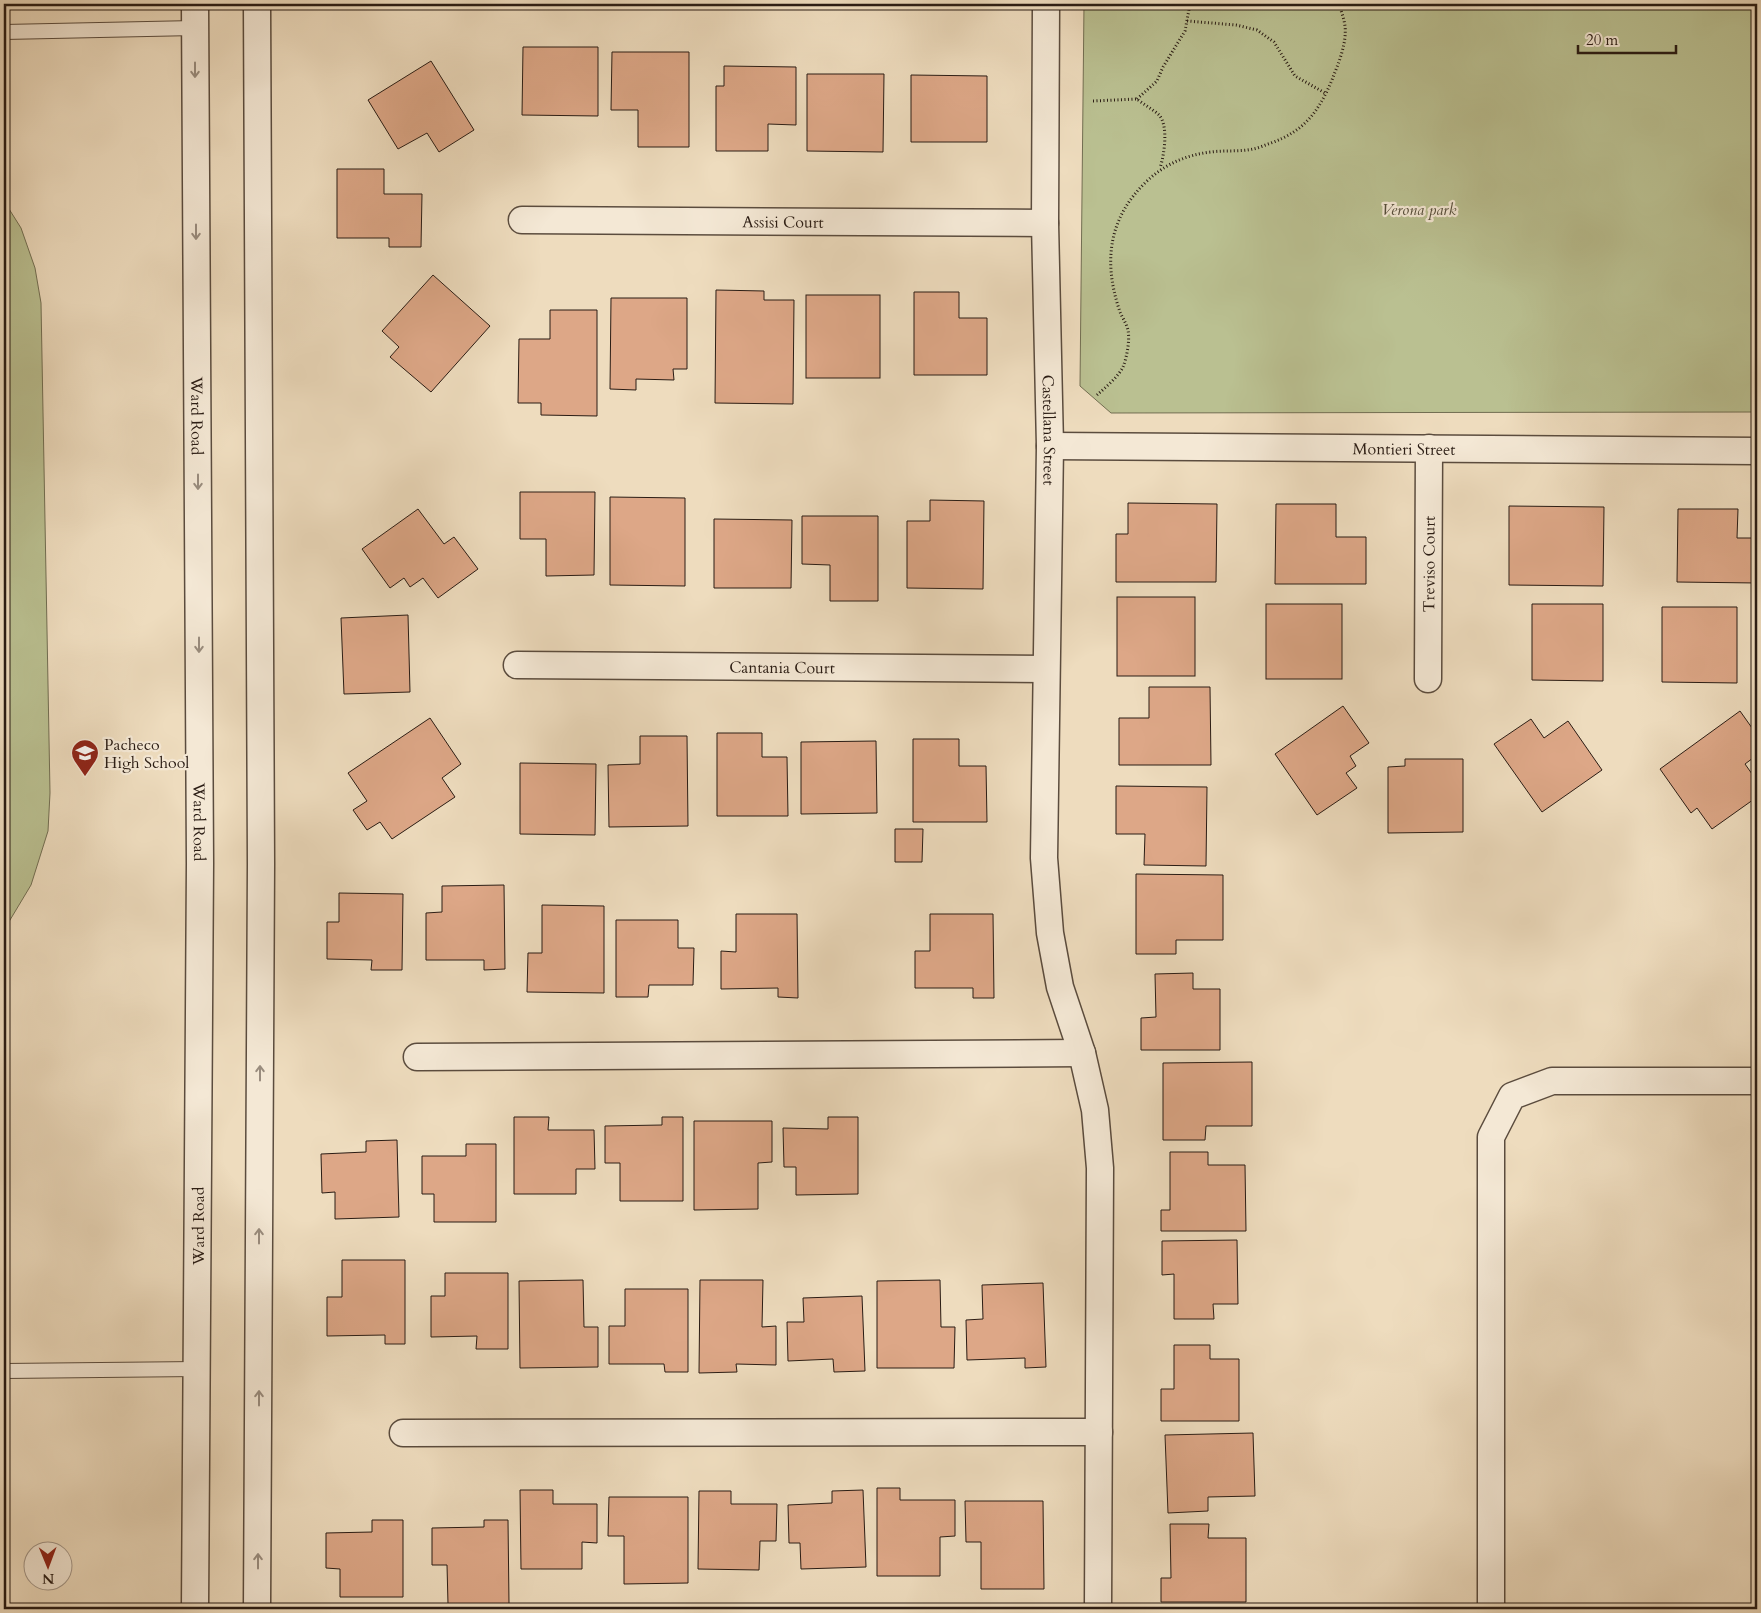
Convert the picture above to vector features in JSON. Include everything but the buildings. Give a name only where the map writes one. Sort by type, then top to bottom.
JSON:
[{"type":"street","points":[[257,4],[261,864],[257,1609]]},
{"type":"street","name":"Castellana Street","points":[[1046,4],[1046,224],[1050,446],[1044,858],[1050,933],[1060,987],[1082,1053],[1095,1110],[1100,1168],[1098,1609]]},
{"type":"street","name":"Ward Road","points":[[195,16],[200,862],[195,1609]]},
{"type":"street","name":"Assisi Court","points":[[522,220],[1046,224]]},
{"type":"street","name":"Montieri Street","points":[[1050,446],[1757,451]]},
{"type":"street","name":"Treviso Court","points":[[1428,679],[1429,448]]},
{"type":"street","name":"Cantania Court","points":[[517,666],[1046,669]]},
{"type":"street","points":[[417,1057],[1082,1053]]},
{"type":"street","points":[[1491,1609],[1491,1137],[1512,1096],[1552,1081],[1757,1081]]},
{"type":"street","points":[[403,1433],[1099,1432]]},
{"type":"lane","points":[[4,32],[195,16]]},
{"type":"lane","points":[[4,1372],[197,1369]]},
{"type":"path","points":[[1093,101],[1137,99],[1157,81],[1163,67],[1185,31],[1190,4]]},
{"type":"path","points":[[1098,395],[1122,368],[1128,350],[1128,331],[1119,311],[1112,287],[1110,262],[1112,238],[1122,212],[1142,186],[1160,168],[1190,156],[1213,151],[1254,149],[1279,140],[1302,127],[1316,111],[1338,66],[1343,47],[1345,26],[1339,4]]},
{"type":"path","points":[[1187,21],[1236,25],[1257,30],[1274,42],[1295,76],[1325,93]]},
{"type":"path","points":[[1137,99],[1159,116],[1164,127],[1164,154],[1160,168]]},
{"type":"green space","name":"Verona park","points":[[1084,4],[1757,4],[1757,412],[1111,413],[1080,386]]},
{"type":"green space","points":[[4,201],[21,228],[35,268],[41,303],[50,793],[48,831],[31,885],[4,930]]},
{"type":"place","name":"Pacheco High School","points":[[85,777]]}]
